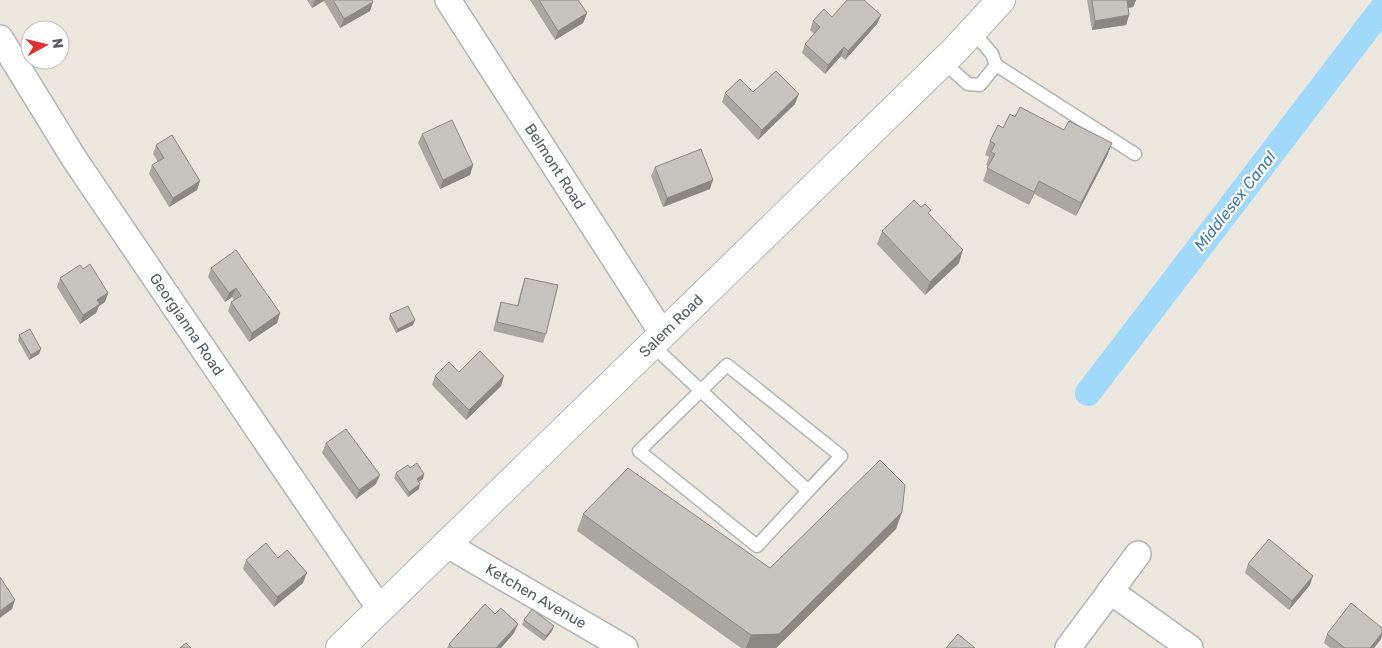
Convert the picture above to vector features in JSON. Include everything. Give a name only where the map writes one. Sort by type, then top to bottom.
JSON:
[{"type":"main road","name":"Salem Road","points":[[340,648],[943,62],[1001,0]]},
{"type":"street","name":"Belmont Road","points":[[448,0],[657,339]]},
{"type":"street","name":"Georgianna Road","points":[[0,38],[75,160],[380,609]]},
{"type":"street","name":"Ketchen Avenue","points":[[446,544],[625,648]]},
{"type":"street","points":[[1068,648],[1138,554]]},
{"type":"street","points":[[1110,591],[1190,648]]},
{"type":"lane","points":[[973,32],[992,54],[996,65],[1135,154]]},
{"type":"lane","points":[[943,62],[968,84],[980,85],[996,65]]},
{"type":"lane","points":[[657,339],[700,391],[808,491]]},
{"type":"lane","points":[[727,365],[841,456],[808,491],[757,546],[639,451],[727,365]]},
{"type":"building","points":[[333,0],[372,0],[373,2],[344,19]]},
{"type":"building","points":[[539,0],[578,0],[587,13],[558,31]]},
{"type":"building","points":[[847,0],[864,0],[881,15],[848,51],[844,47],[828,65],[805,44],[820,27],[813,21],[824,9],[832,17]]},
{"type":"building","points":[[1092,0],[1127,0],[1129,15],[1095,21]]},
{"type":"building","points":[[776,71],[799,94],[762,130],[725,93],[740,79],[753,92]]},
{"type":"building","points":[[1020,107],[1064,130],[1069,121],[1112,143],[1081,203],[1039,181],[1034,192],[987,168],[995,154],[991,152],[995,144],[990,141],[998,125],[1003,128],[1010,114],[1015,117]]},
{"type":"building","points":[[452,120],[473,165],[443,180],[422,134]]},
{"type":"building","points":[[172,135],[200,181],[173,198],[152,165],[164,158],[156,145]]},
{"type":"building","points":[[701,149],[713,180],[667,198],[655,167]]},
{"type":"building","points":[[914,200],[921,207],[925,204],[931,210],[928,213],[963,250],[930,282],[882,231]]},
{"type":"building","points":[[236,250],[280,313],[252,333],[231,302],[241,296],[236,288],[229,293],[211,268]]},
{"type":"building","points":[[90,264],[108,293],[97,300],[100,304],[83,315],[60,278],[80,265],[83,269]]},
{"type":"building","points":[[525,278],[558,285],[546,334],[497,322],[501,302],[518,306]]},
{"type":"building","points":[[408,306],[415,320],[398,329],[390,314]]},
{"type":"building","points":[[30,329],[41,349],[31,355],[19,335]]},
{"type":"building","points":[[480,351],[504,376],[469,410],[435,376],[449,362],[459,372]]},
{"type":"building","points":[[346,429],[380,475],[359,490],[326,443]]},
{"type":"building","points":[[880,460],[905,485],[902,512],[779,634],[751,635],[583,514],[628,468],[770,568]]},
{"type":"building","points":[[417,463],[424,474],[417,479],[420,484],[409,492],[396,473],[408,465],[410,468]]},
{"type":"building","points":[[1269,539],[1313,576],[1292,601],[1248,564]]},
{"type":"building","points":[[266,543],[278,558],[287,550],[307,573],[277,597],[246,560]]},
{"type":"building","points":[[0,577],[15,600],[0,611]]},
{"type":"building","points":[[1351,603],[1382,628],[1382,633],[1370,648],[1345,648],[1327,634]]},
{"type":"building","points":[[485,604],[495,614],[501,608],[518,624],[496,648],[453,648],[449,644]]},
{"type":"building","points":[[532,609],[554,626],[546,636],[524,620]]},
{"type":"building","points":[[958,634],[975,648],[946,648]]},
{"type":"building","points":[[186,643],[191,648],[180,648]]},
{"type":"waterway","name":"Middlesex Canal","points":[[1088,393],[1382,9]]}]
